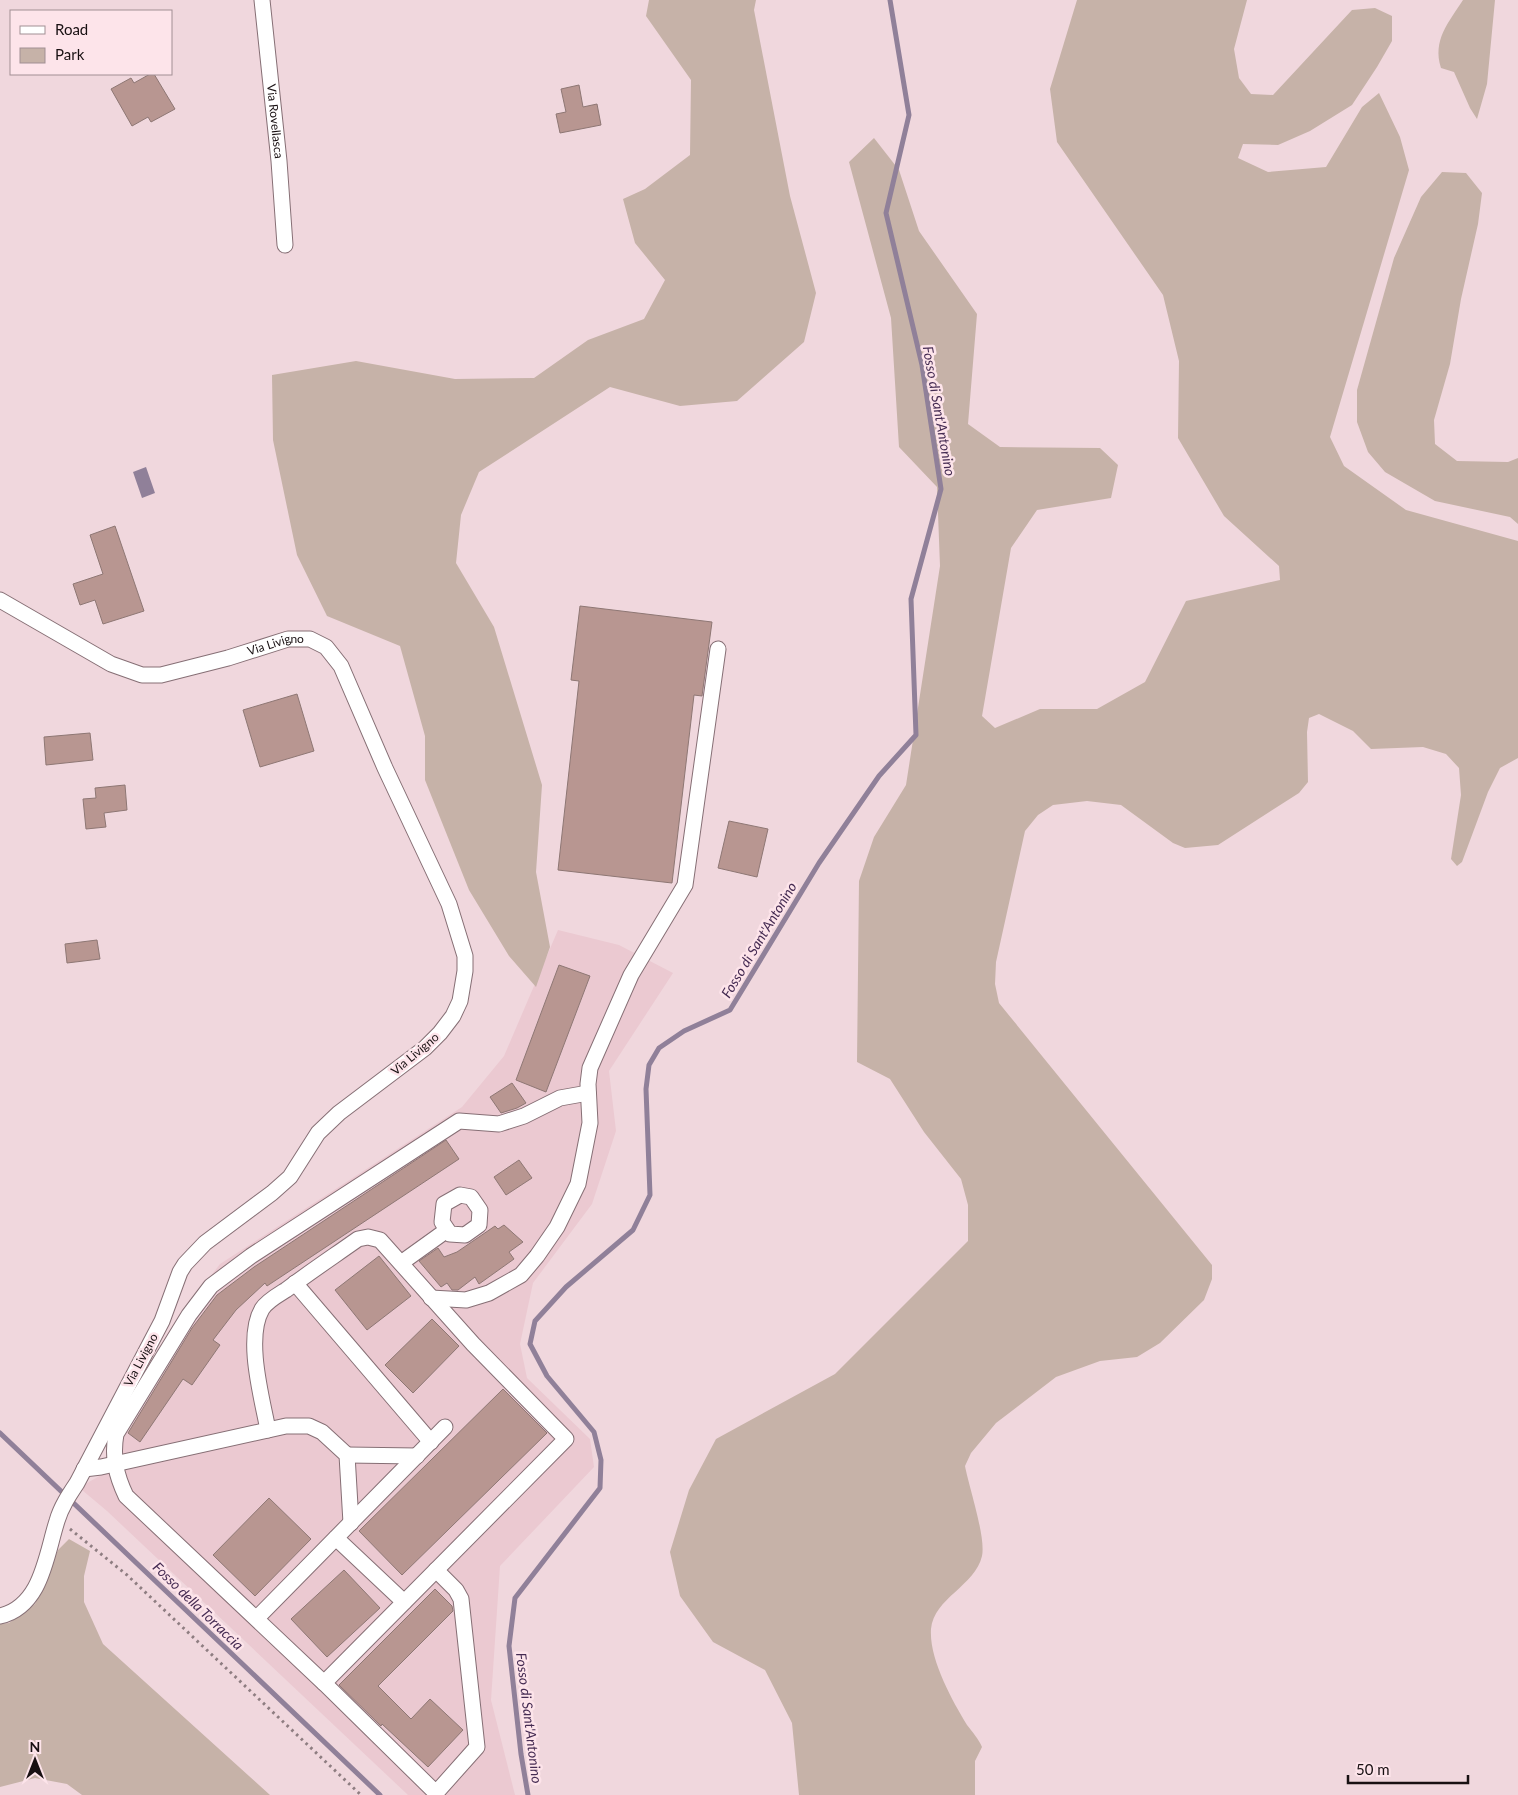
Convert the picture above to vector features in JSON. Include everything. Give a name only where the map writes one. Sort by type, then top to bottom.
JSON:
[{"type":"street","name":"Via Rovellasca","points":[[262,0],[279,161],[284,245]]},
{"type":"street","name":"Via Livigno","points":[[0,600],[111,664],[142,675],[161,675],[228,658],[288,639],[310,639],[326,647],[341,666],[385,768],[450,904],[464,956],[465,971],[460,1002],[440,1034],[425,1048],[339,1113],[318,1133],[290,1177],[205,1243],[185,1264],[180,1272],[162,1321],[77,1483],[64,1504],[57,1520],[45,1567],[34,1590],[24,1603],[14,1611],[0,1616]]},
{"type":"street","points":[[431,1298],[466,1300],[489,1293],[521,1275],[557,1227],[578,1184],[590,1123],[588,1093],[590,1068],[631,975],[686,885],[718,649]]},
{"type":"street","points":[[436,1570],[456,1590],[461,1599],[478,1747],[436,1793],[257,1618],[126,1496],[115,1464],[116,1434],[189,1315],[211,1286],[259,1251],[459,1121],[498,1124],[524,1116],[560,1098],[588,1093]]},
{"type":"street","points":[[401,1263],[448,1230]]},
{"type":"street","points":[[268,1430],[255,1361],[258,1322],[262,1310],[295,1283],[358,1239],[368,1237],[380,1240],[473,1344],[566,1439],[324,1683]]},
{"type":"street","points":[[295,1283],[431,1442]]},
{"type":"street","points":[[84,1468],[115,1464],[286,1426],[309,1426],[322,1432],[347,1456],[351,1523]]},
{"type":"street","points":[[257,1618],[446,1427]]},
{"type":"street","points":[[347,1456],[417,1456]]},
{"type":"street","points":[[336,1538],[404,1602]]},
{"type":"path","points":[[57,1520],[127,1575],[361,1795]]},
{"type":"shaded area","points":[[146,467],[155,493],[142,498],[133,472]]},
{"type":"shaded area","points":[[558,930],[619,945],[673,973],[609,1071],[616,1131],[592,1204],[533,1283],[520,1344],[527,1378],[590,1439],[594,1467],[500,1566],[491,1700],[515,1795],[408,1795],[107,1511],[82,1490],[87,1483],[103,1474],[102,1460],[106,1458],[106,1447],[109,1439],[190,1303],[220,1264],[462,1107],[504,1056]]},
{"type":"green space","points":[[649,0],[756,0],[754,10],[790,196],[816,293],[804,342],[737,401],[680,406],[610,387],[479,472],[461,515],[456,563],[494,627],[542,785],[536,872],[550,947],[536,987],[509,956],[469,890],[425,780],[425,736],[400,646],[327,616],[297,555],[273,440],[272,375],[356,361],[455,379],[534,378],[588,340],[644,319],[665,280],[635,243],[623,199],[645,189],[690,155],[691,80],[646,16]]},
{"type":"green space","points":[[1077,0],[1247,0],[1234,49],[1239,78],[1251,94],[1273,95],[1352,10],[1375,8],[1392,16],[1392,41],[1352,105],[1310,131],[1278,145],[1243,144],[1238,158],[1268,172],[1326,167],[1362,107],[1379,93],[1400,137],[1409,170],[1330,437],[1344,466],[1406,510],[1518,541],[1518,758],[1500,768],[1488,792],[1462,862],[1457,866],[1451,859],[1461,795],[1459,768],[1446,754],[1423,747],[1371,749],[1353,731],[1319,714],[1309,718],[1307,732],[1308,782],[1299,793],[1218,845],[1185,848],[1173,843],[1121,805],[1087,801],[1053,805],[1038,815],[1025,831],[996,962],[995,984],[999,1003],[1212,1265],[1212,1279],[1204,1300],[1160,1343],[1137,1357],[1100,1361],[1056,1377],[996,1423],[971,1453],[965,1466],[982,1537],[982,1556],[972,1576],[939,1609],[931,1629],[931,1641],[948,1692],[982,1747],[975,1761],[975,1795],[799,1795],[792,1723],[765,1670],[713,1642],[680,1596],[670,1552],[689,1490],[716,1439],[835,1374],[968,1241],[968,1205],[961,1179],[924,1132],[890,1079],[857,1062],[859,881],[874,837],[906,785],[940,566],[937,487],[899,447],[891,318],[849,162],[874,138],[899,170],[919,231],[977,314],[968,424],[1000,447],[1100,448],[1118,465],[1111,498],[1037,510],[1011,548],[982,716],[995,728],[1040,709],[1097,709],[1145,682],[1186,601],[1280,580],[1279,566],[1224,516],[1178,438],[1179,361],[1163,295],[1057,142],[1050,89]]},
{"type":"green space","points":[[1463,0],[1495,0],[1487,84],[1477,119],[1454,72],[1441,68],[1439,58],[1440,40],[1443,32]]},
{"type":"green space","points":[[1442,172],[1466,173],[1482,193],[1478,224],[1461,299],[1450,364],[1434,420],[1435,444],[1457,461],[1508,462],[1518,458],[1518,524],[1510,517],[1435,501],[1385,472],[1368,452],[1357,422],[1357,390],[1394,258],[1421,197]]},
{"type":"green space","points":[[69,1539],[90,1551],[84,1576],[84,1602],[103,1644],[270,1795],[82,1795],[67,1784],[35,1778],[0,1787],[0,1624],[9,1623],[35,1604],[58,1550]]},
{"type":"building","points":[[148,75],[155,75],[175,109],[151,122],[148,117],[132,126],[111,89],[131,78],[134,83]]},
{"type":"building","points":[[579,85],[583,107],[597,104],[601,125],[560,133],[556,114],[566,112],[561,89]]},
{"type":"building","points":[[115,526],[144,611],[103,624],[95,600],[80,605],[73,584],[103,574],[90,535]]},
{"type":"building","points":[[580,606],[712,622],[702,696],[694,695],[672,883],[558,870],[579,681],[571,680]]},
{"type":"building","points":[[297,694],[314,751],[260,767],[243,710]]},
{"type":"building","points":[[90,733],[93,760],[46,765],[44,737]]},
{"type":"building","points":[[125,785],[127,810],[104,813],[106,827],[86,829],[83,799],[96,798],[95,788]]},
{"type":"building","points":[[729,821],[768,829],[757,877],[718,868]]},
{"type":"building","points":[[97,940],[100,959],[67,963],[65,944]]},
{"type":"building","points":[[559,965],[590,976],[546,1092],[516,1080]]},
{"type":"building","points":[[512,1083],[526,1103],[501,1113],[490,1097]]},
{"type":"building","points":[[446,1140],[459,1159],[267,1286],[265,1283],[236,1310],[213,1340],[220,1345],[192,1385],[183,1379],[140,1442],[128,1433],[192,1328],[217,1295],[254,1267]]},
{"type":"building","points":[[519,1160],[532,1178],[506,1195],[494,1177]]},
{"type":"building","points":[[504,1225],[523,1242],[509,1252],[514,1259],[479,1284],[475,1277],[458,1290],[452,1290],[447,1283],[441,1287],[419,1261],[438,1248],[444,1257],[457,1252],[495,1226],[498,1229]]},
{"type":"building","points":[[379,1256],[411,1296],[367,1330],[335,1290]]},
{"type":"building","points":[[432,1319],[459,1346],[413,1393],[385,1365]]},
{"type":"building","points":[[503,1389],[547,1433],[402,1575],[359,1531]]},
{"type":"building","points":[[269,1498],[311,1539],[255,1596],[213,1555]]},
{"type":"building","points":[[344,1570],[380,1608],[327,1657],[291,1619]]},
{"type":"building","points":[[435,1589],[452,1606],[453,1611],[378,1686],[411,1719],[430,1699],[463,1730],[428,1767],[382,1724],[381,1726],[339,1685]]},
{"type":"waterway","name":"Fosso di Sant'Antonino","points":[[528,1795],[521,1754],[509,1646],[515,1598],[600,1488],[601,1460],[594,1432],[547,1376],[530,1344],[535,1321],[566,1287],[633,1230],[650,1195],[646,1089],[649,1065],[659,1048],[684,1031],[730,1010],[819,863],[879,776],[916,735],[911,599],[941,489],[922,365],[886,213],[909,115],[890,0]]},
{"type":"waterway","name":"Fosso della Torraccia","points":[[0,1433],[380,1795]]}]
